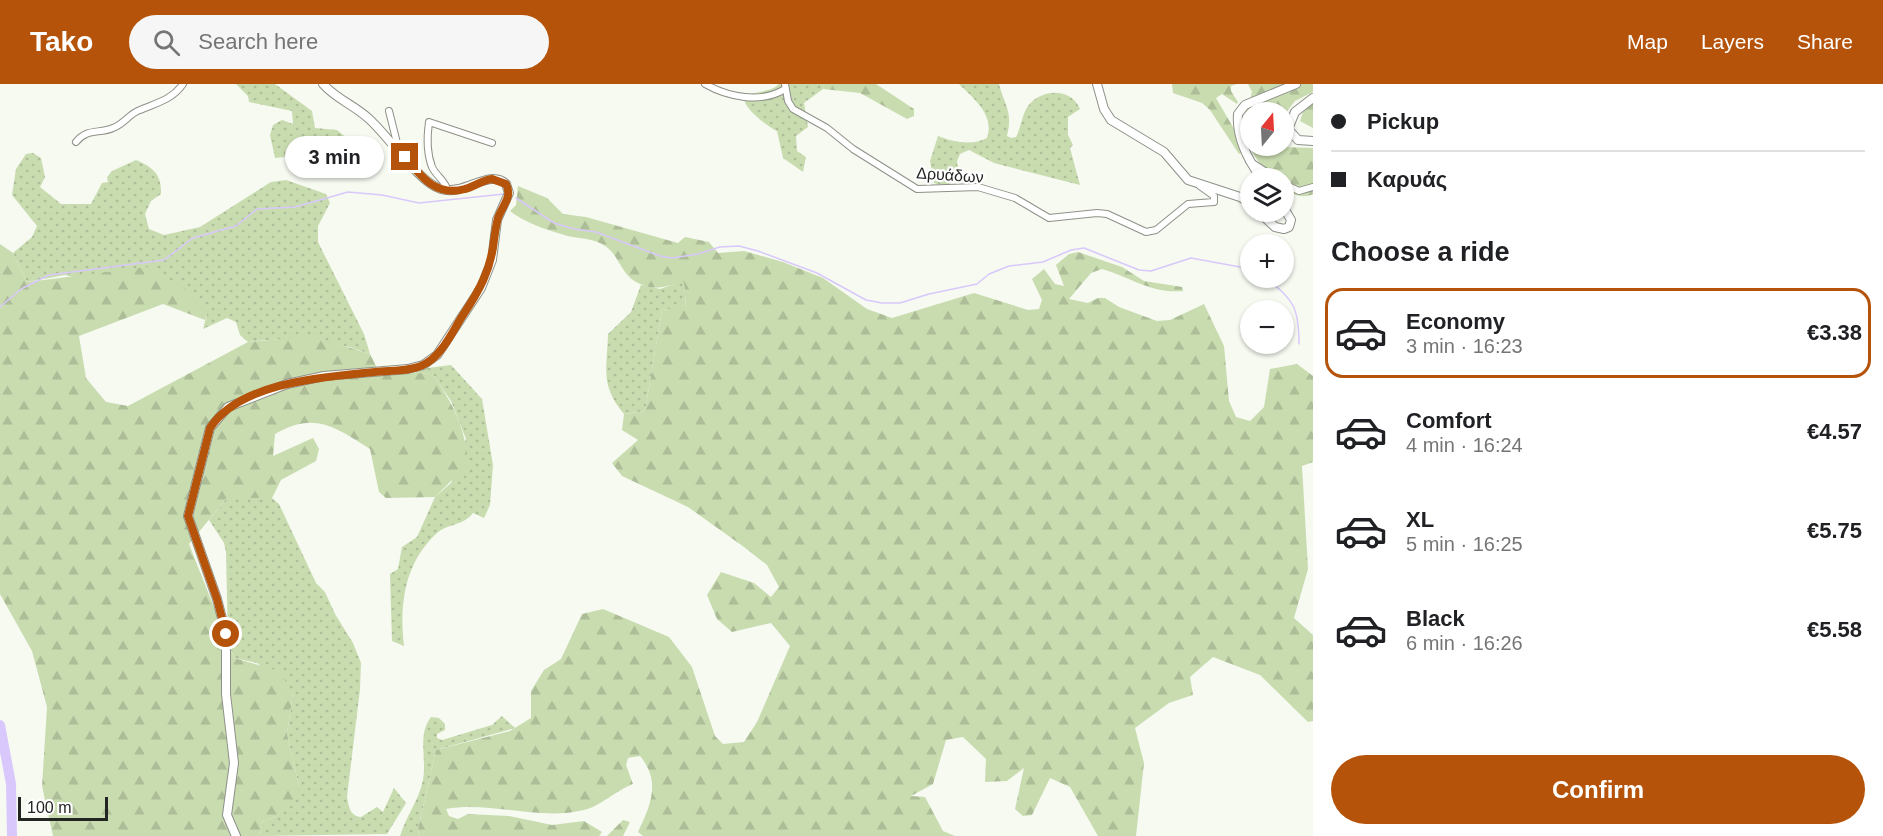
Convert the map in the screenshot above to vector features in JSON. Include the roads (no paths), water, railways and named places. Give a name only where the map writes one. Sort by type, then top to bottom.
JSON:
[{"type":"street","points":[[76,142],[81,136],[95,130],[112,129],[139,110],[153,107],[179,90],[183,84]]},
{"type":"street","points":[[236,836],[227,815],[234,763],[226,694],[226,634],[217,599],[188,516],[210,428],[228,407],[287,384],[324,376],[408,369],[423,365],[437,356],[481,288],[492,260],[497,220],[509,192],[503,182],[492,179],[466,189],[448,191],[426,182],[369,118],[336,96],[323,84]]},
{"type":"street","points":[[705,84],[720,92],[738,97],[767,96],[785,87]]},
{"type":"street","points":[[1097,84],[1104,109],[1111,120],[1164,152],[1183,176],[1197,184],[1240,197]]},
{"type":"street","points":[[1255,168],[1249,160],[1239,128],[1240,108],[1296,84]]},
{"type":"street","name":"Δρυάδων","points":[[785,87],[794,109],[827,128],[853,149],[891,170],[904,183],[917,189],[978,187],[1015,198],[1049,218],[1107,214],[1146,232],[1156,230],[1188,204],[1216,201],[1214,196],[1197,184]]},
{"type":"street","points":[[1313,98],[1295,112],[1288,129],[1298,140],[1313,141]]},
{"type":"street","points":[[389,111],[399,151]]},
{"type":"street","points":[[448,191],[445,181],[432,168],[428,135],[429,122],[492,143]]},
{"type":"street","points":[[1249,160],[1261,168]]},
{"type":"street","points":[[1294,189],[1299,191],[1313,187]]},
{"type":"street","points":[[1270,222],[1284,230],[1289,227],[1290,222]]},
{"type":"waterway","points":[[0,307],[21,289],[49,275],[164,260],[193,238],[236,226],[257,209],[295,207],[348,192],[382,195],[419,203],[504,194]]},
{"type":"waterway","points":[[516,198],[554,223],[596,232],[660,256],[672,258],[698,254],[720,247],[739,246],[817,273],[866,300],[882,303],[900,303],[977,284],[989,274],[1009,266],[1043,262],[1071,250],[1084,248],[1139,270],[1151,271],[1191,258],[1240,267]]},
{"type":"waterway","points":[[1278,288],[1296,312],[1299,344]]},
{"type":"waterway","points":[[0,725],[11,784],[12,836]]}]
